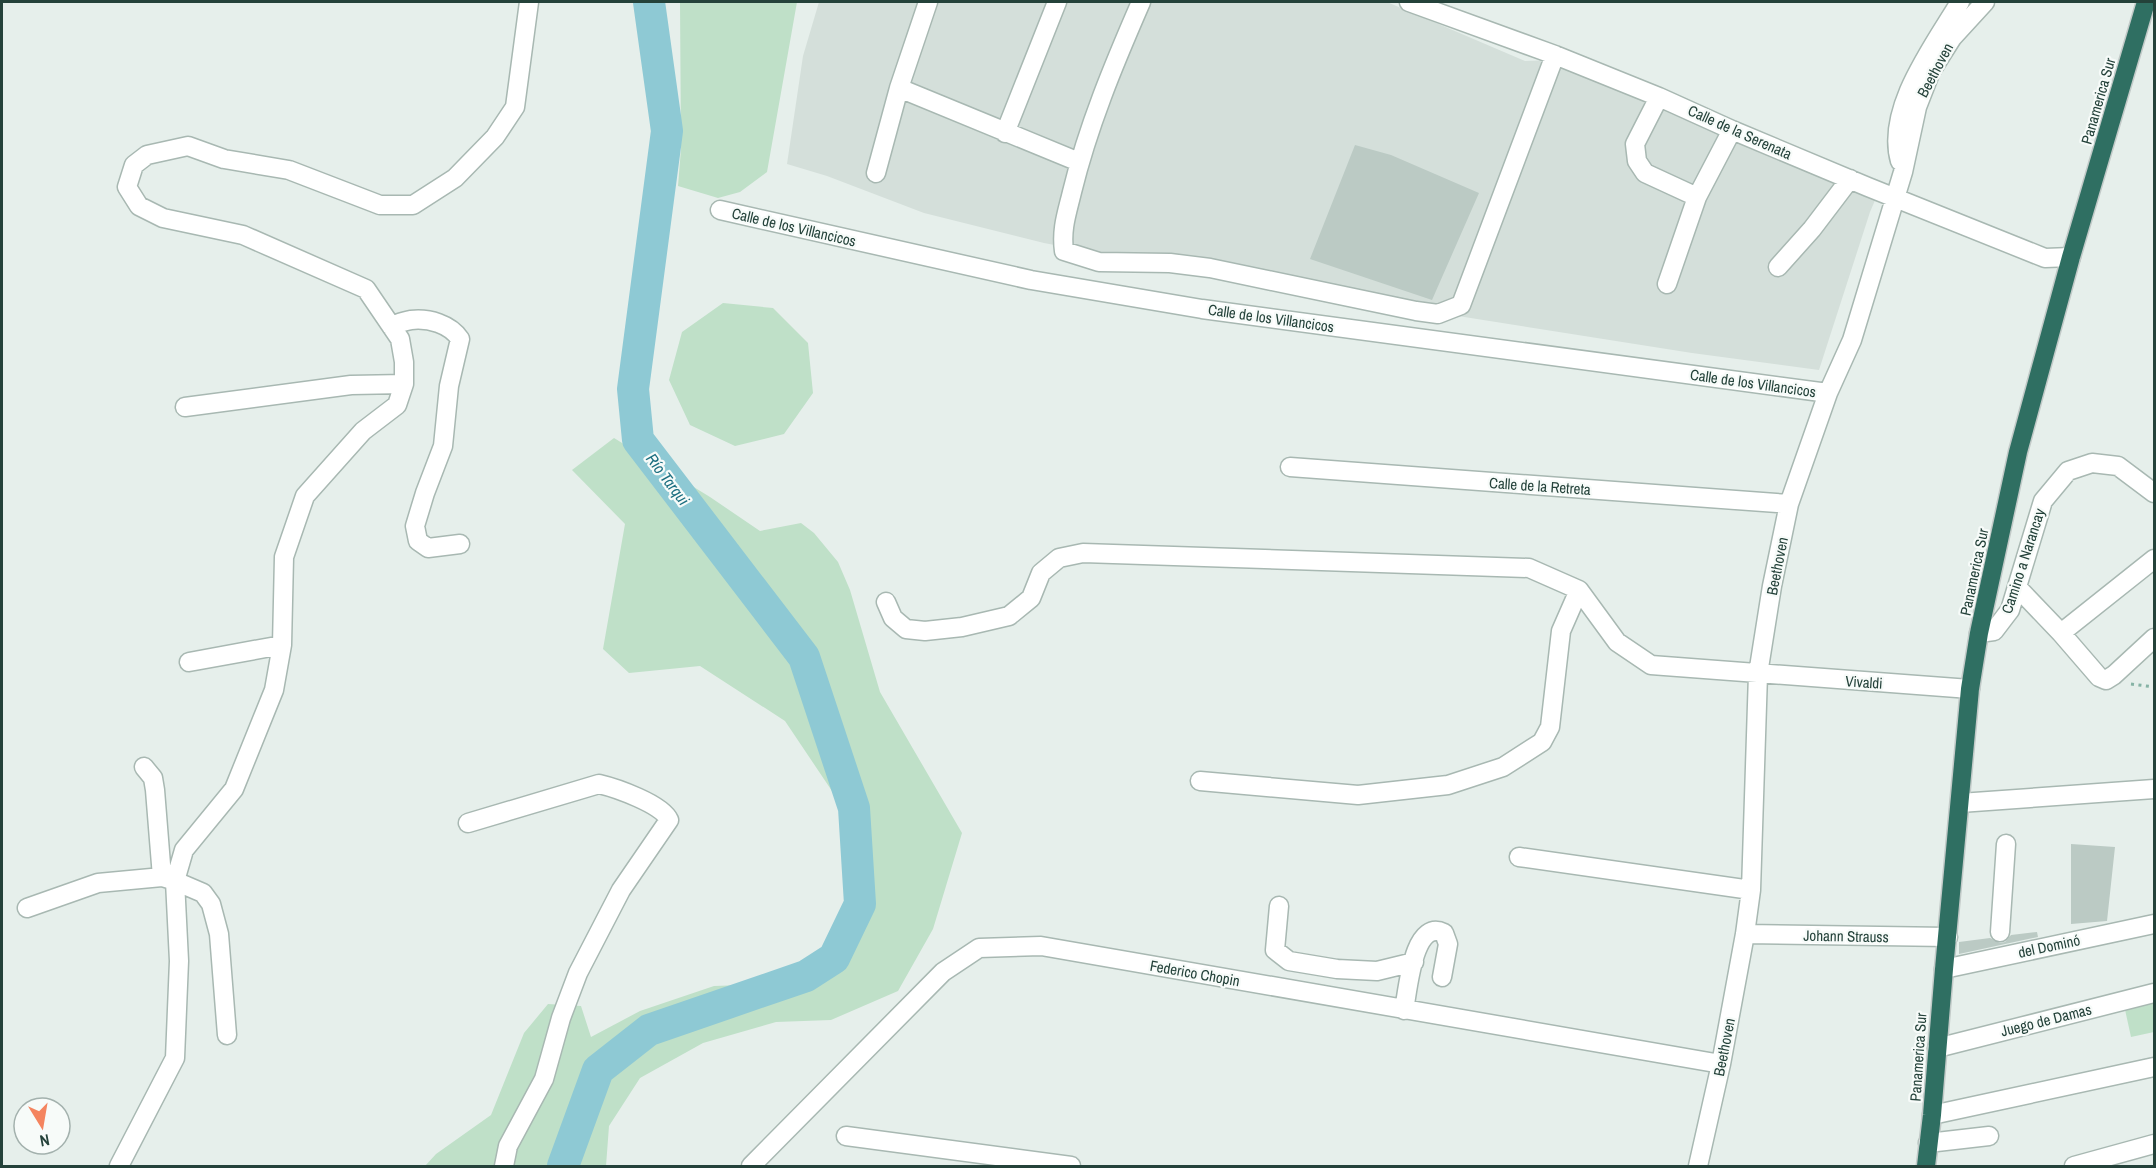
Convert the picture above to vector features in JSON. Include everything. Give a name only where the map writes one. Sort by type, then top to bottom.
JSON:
[{"type":"highway","name":"Panamerica Sur","points":[[1926,1167],[1970,689],[1979,633],[2018,452],[2071,257],[2146,2]]},
{"type":"street","points":[[168,879],[184,850],[234,789],[274,690],[282,645],[284,556],[305,496],[363,431],[397,405],[404,384],[404,362],[400,339],[366,289],[243,235],[163,218],[139,207],[127,187],[134,165],[147,154],[188,146],[224,159],[290,170],[380,205],[413,205],[455,178],[495,137],[515,107],[529,2]]},
{"type":"street","points":[[876,173],[899,88],[928,2]]},
{"type":"street","points":[[1005,133],[1057,2]]},
{"type":"street","points":[[1141,2],[1096,108],[1079,162],[1062,234],[1064,251],[1099,261],[1170,263],[1210,268],[1438,314],[1461,305],[1555,55]]},
{"type":"street","name":"Calle de la Serenata","points":[[1409,2],[1659,96],[1732,130],[2045,258],[2071,257]]},
{"type":"street","points":[[1903,172],[1898,155],[1897,129],[1909,89],[1960,2]]},
{"type":"street","name":"Beethoven","points":[[1698,1167],[1721,1064],[1745,934],[1751,890],[1758,674],[1772,586],[1789,504],[1828,393],[1852,340],[1903,172],[1917,107],[1931,71],[1952,38],[1985,2]]},
{"type":"street","points":[[899,88],[1079,162]]},
{"type":"street","points":[[1659,96],[1635,144],[1637,161],[1645,174],[1697,197]]},
{"type":"street","points":[[1667,284],[1697,197],[1732,130]]},
{"type":"street","points":[[1778,267],[1812,229],[1850,179]]},
{"type":"street","name":"Calle de los Villancicos","points":[[720,210],[1031,280],[1190,307],[1828,393]]},
{"type":"street","points":[[392,326],[411,320],[436,322],[454,330],[460,339],[449,386],[443,446],[424,493],[415,526],[418,541],[428,548],[460,544]]},
{"type":"street","points":[[185,407],[351,385],[404,384]]},
{"type":"street","name":"Camino a Narancay","points":[[1979,633],[1994,631],[2010,610],[2043,501],[2068,471],[2092,463],[2118,466],[2154,493]]},
{"type":"street","name":"Calle de la Retreta","points":[[1290,467],[1789,504]]},
{"type":"street","points":[[886,602],[893,618],[906,629],[925,631],[962,627],[1009,616],[1030,598],[1041,573],[1059,558],[1083,554],[1529,568],[1579,590],[1561,631],[1550,727],[1542,742],[1503,766],[1448,785],[1358,795],[1200,781]]},
{"type":"street","points":[[2061,633],[2154,559]]},
{"type":"street","points":[[2017,587],[2099,677],[2106,680],[2154,638]]},
{"type":"street","name":"Vivaldi","points":[[1579,590],[1617,642],[1651,665],[1970,689]]},
{"type":"street","points":[[189,662],[282,645]]},
{"type":"street","points":[[119,1167],[175,1058],[179,962],[153,778],[144,767]]},
{"type":"street","points":[[468,823],[599,784],[617,789],[659,809],[666,813],[669,820],[621,890],[578,973],[561,1018],[544,1079],[508,1146],[504,1167]]},
{"type":"street","points":[[1960,803],[2154,789]]},
{"type":"street","points":[[2000,932],[2006,844]]},
{"type":"street","points":[[1519,857],[1751,890]]},
{"type":"street","points":[[27,908],[98,883],[168,879],[203,893],[211,904],[219,934],[227,1035]]},
{"type":"street","points":[[1279,906],[1275,950],[1289,961],[1337,969],[1377,971],[1414,962]]},
{"type":"street","name":"del Dominó","points":[[1944,969],[2154,924]]},
{"type":"street","points":[[1404,1010],[1419,942],[1428,932],[1437,930],[1444,933],[1448,944],[1442,977]]},
{"type":"street","name":"Johann Strauss","points":[[1745,934],[1948,937]]},
{"type":"street","name":"Federico Chopin","points":[[751,1167],[943,972],[979,948],[1041,946],[1721,1064]]},
{"type":"street","name":"Juego de Damas","points":[[1937,1048],[2154,993]]},
{"type":"street","points":[[1932,1115],[2154,1067]]},
{"type":"street","points":[[846,1136],[1071,1167]]},
{"type":"street","points":[[1928,1143],[1989,1136]]},
{"type":"street","points":[[2074,1167],[2154,1144]]},
{"type":"shaded area","points":[[819,2],[1387,2],[1525,61],[1587,59],[1879,191],[1870,212],[1819,370],[1692,353],[1268,286],[1044,243],[924,213],[827,176],[787,164],[803,56]]},
{"type":"green space","points":[[680,2],[797,2],[767,172],[740,192],[718,198],[678,186],[681,149]]},
{"type":"green space","points":[[723,303],[773,308],[808,343],[813,393],[784,434],[735,446],[690,425],[669,380],[682,332]]},
{"type":"green space","points":[[614,438],[710,497],[760,531],[801,523],[814,533],[838,562],[850,590],[880,692],[962,833],[933,929],[898,991],[831,1020],[776,1022],[703,1043],[640,1078],[609,1126],[606,1166],[425,1166],[436,1154],[491,1115],[524,1033],[548,1004],[581,1006],[591,1037],[640,1011],[714,986],[805,983],[858,944],[869,891],[861,822],[834,794],[785,721],[700,666],[629,673],[603,649],[625,524],[572,470]]},
{"type":"green space","points":[[2154,998],[2154,1032],[2131,1037],[2124,1005]]},
{"type":"building","points":[[1355,145],[1391,155],[1479,193],[1432,300],[1310,259]]},
{"type":"building","points":[[2071,844],[2115,847],[2107,921],[2071,924]]},
{"type":"building","points":[[2037,932],[2038,937],[1959,954],[1959,942],[1990,938],[2000,943],[2005,942],[2011,935]]},
{"type":"waterway","name":"Río Tarqui","points":[[563,1166],[598,1070],[649,1030],[806,976],[834,958],[860,904],[854,808],[804,657],[638,440],[633,389],[667,131],[649,2]]}]
